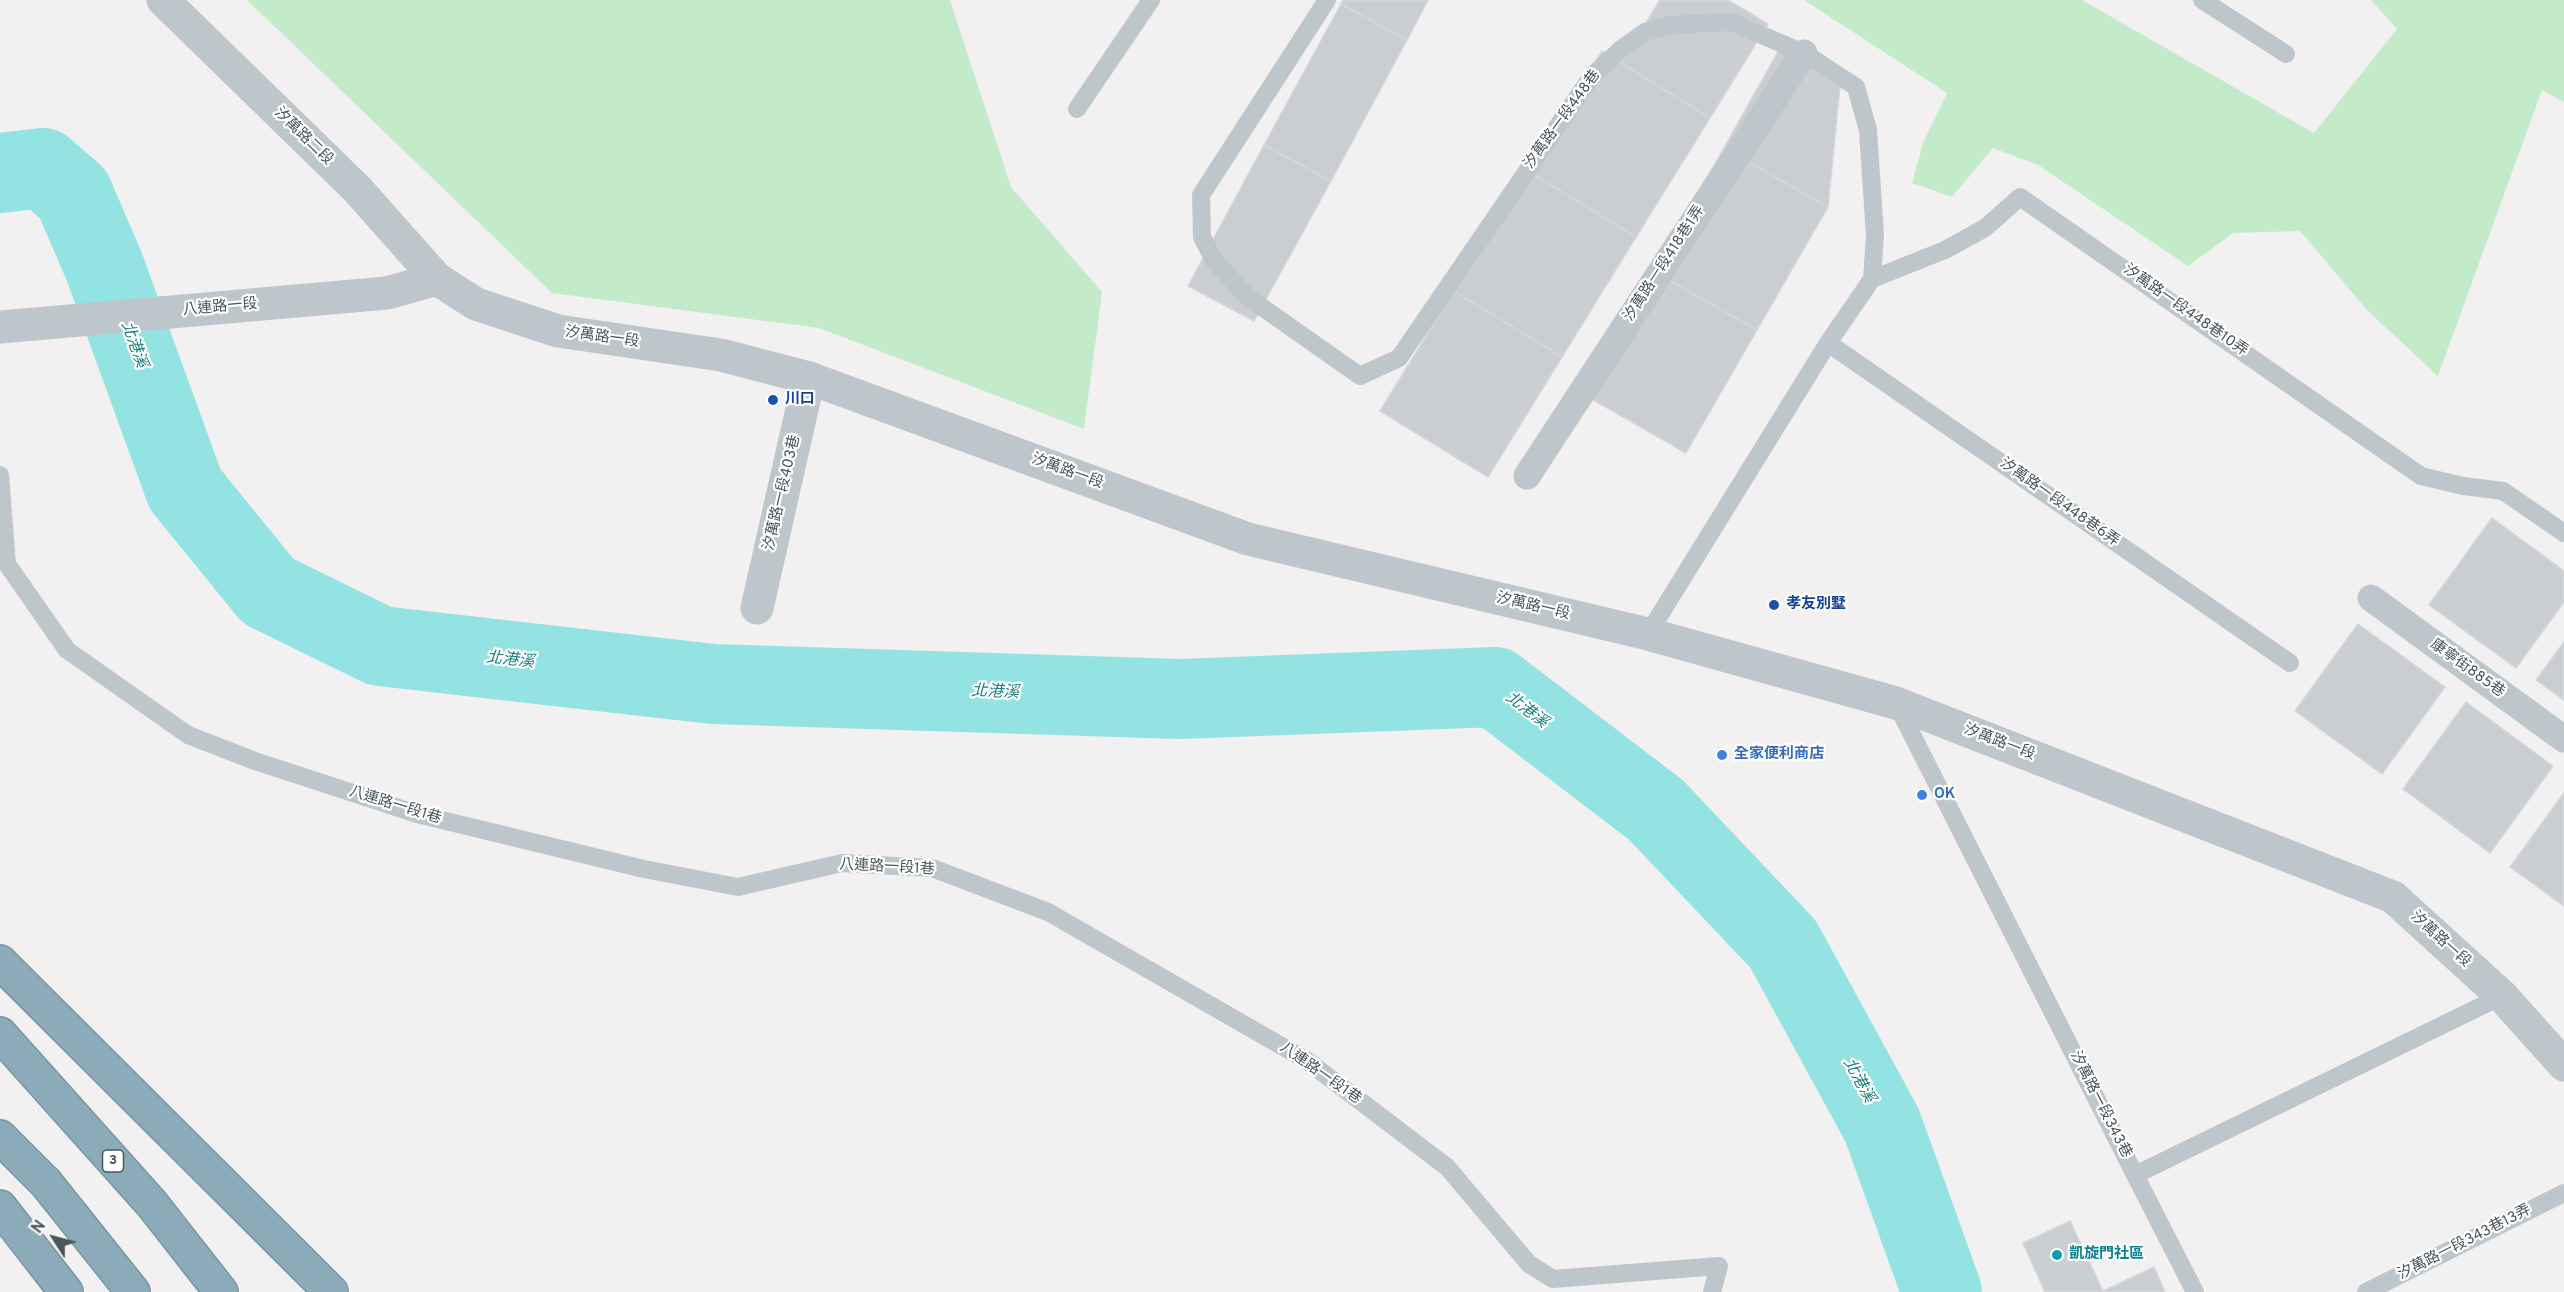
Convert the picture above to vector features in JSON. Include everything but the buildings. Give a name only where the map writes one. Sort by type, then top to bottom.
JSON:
[{"type":"highway","points":[[0,962],[331,1292]]},
{"type":"highway","name":"3","points":[[0,1034],[152,1204],[221,1292]]},
{"type":"highway","points":[[0,1137],[46,1183],[134,1292]]},
{"type":"highway","points":[[0,1207],[66,1292]]},
{"type":"street","name":"汐萬路二段","points":[[163,0],[357,189],[437,279]]},
{"type":"street","name":"汐萬路一段418巷1弄","points":[[1527,476],[1804,53]]},
{"type":"street","name":"八連路一段","points":[[0,327],[33,326],[387,293],[437,279]]},
{"type":"street","name":"汐萬路一段","points":[[437,279],[477,304],[558,331],[720,355],[809,378],[1248,538],[1648,634],[1896,703],[2393,897],[2502,996],[2564,1065]]},
{"type":"street","name":"汐萬路一段403巷","points":[[757,608],[809,378]]},
{"type":"street","name":"康寧街885巷","points":[[2371,598],[2564,739]]},
{"type":"lane","points":[[1077,109],[1151,0]]},
{"type":"lane","name":"汐萬路一段448巷","points":[[1327,0],[1201,195],[1202,237],[1215,262],[1249,298],[1360,376],[1400,358],[1592,76],[1620,49],[1645,32],[1670,25],[1731,22],[1804,53],[1856,87],[1868,130],[1875,235],[1872,279]]},
{"type":"lane","points":[[2202,0],[2286,54]]},
{"type":"lane","name":"汐萬路一段448巷10弄","points":[[1872,279],[1946,250],[1985,228],[2020,197],[2421,476],[2463,486],[2503,490],[2564,533]]},
{"type":"lane","points":[[1648,634],[1828,343],[1872,279]]},
{"type":"lane","name":"汐萬路一段448巷6弄","points":[[1828,343],[2290,663]]},
{"type":"lane","name":"八連路一段1巷","points":[[0,475],[7,564],[67,650],[188,735],[255,761],[417,814],[644,869],[738,887],[842,863],[932,868],[1048,912],[1306,1060],[1447,1167],[1529,1264],[1553,1279],[1719,1266],[1712,1292]]},
{"type":"lane","name":"汐萬路一段343巷","points":[[1896,703],[2135,1175],[2502,996]]},
{"type":"lane","points":[[2135,1175],[2195,1292]]},
{"type":"lane","name":"汐萬路一段343巷13弄","points":[[2366,1292],[2564,1193]]},
{"type":"green space","points":[[247,0],[950,0],[1011,187],[1102,292],[1084,429],[819,328],[552,293]]},
{"type":"green space","points":[[1804,0],[2082,0],[2314,133],[2397,29],[2371,0],[2564,0],[2564,102],[2542,90],[2438,376],[2368,311],[2300,231],[2233,233],[2188,266],[2038,165],[1993,148],[1952,197],[1912,183],[1923,143],[1947,93]]},
{"type":"waterway","name":"北港溪","points":[[0,173],[43,168],[73,194],[104,266],[185,489],[268,591],[380,646],[713,684],[1180,699],[1495,687],[1656,810],[1783,944],[1882,1125],[1942,1292]]},
{"type":"place","name":"川口","points":[[773,400]]},
{"type":"place","name":"孝友別墅","points":[[1774,605]]},
{"type":"place","name":"全家便利商店","points":[[1722,755]]},
{"type":"place","name":"OK","points":[[1922,795]]},
{"type":"place","name":"凱旋門社區","points":[[2057,1255]]}]
